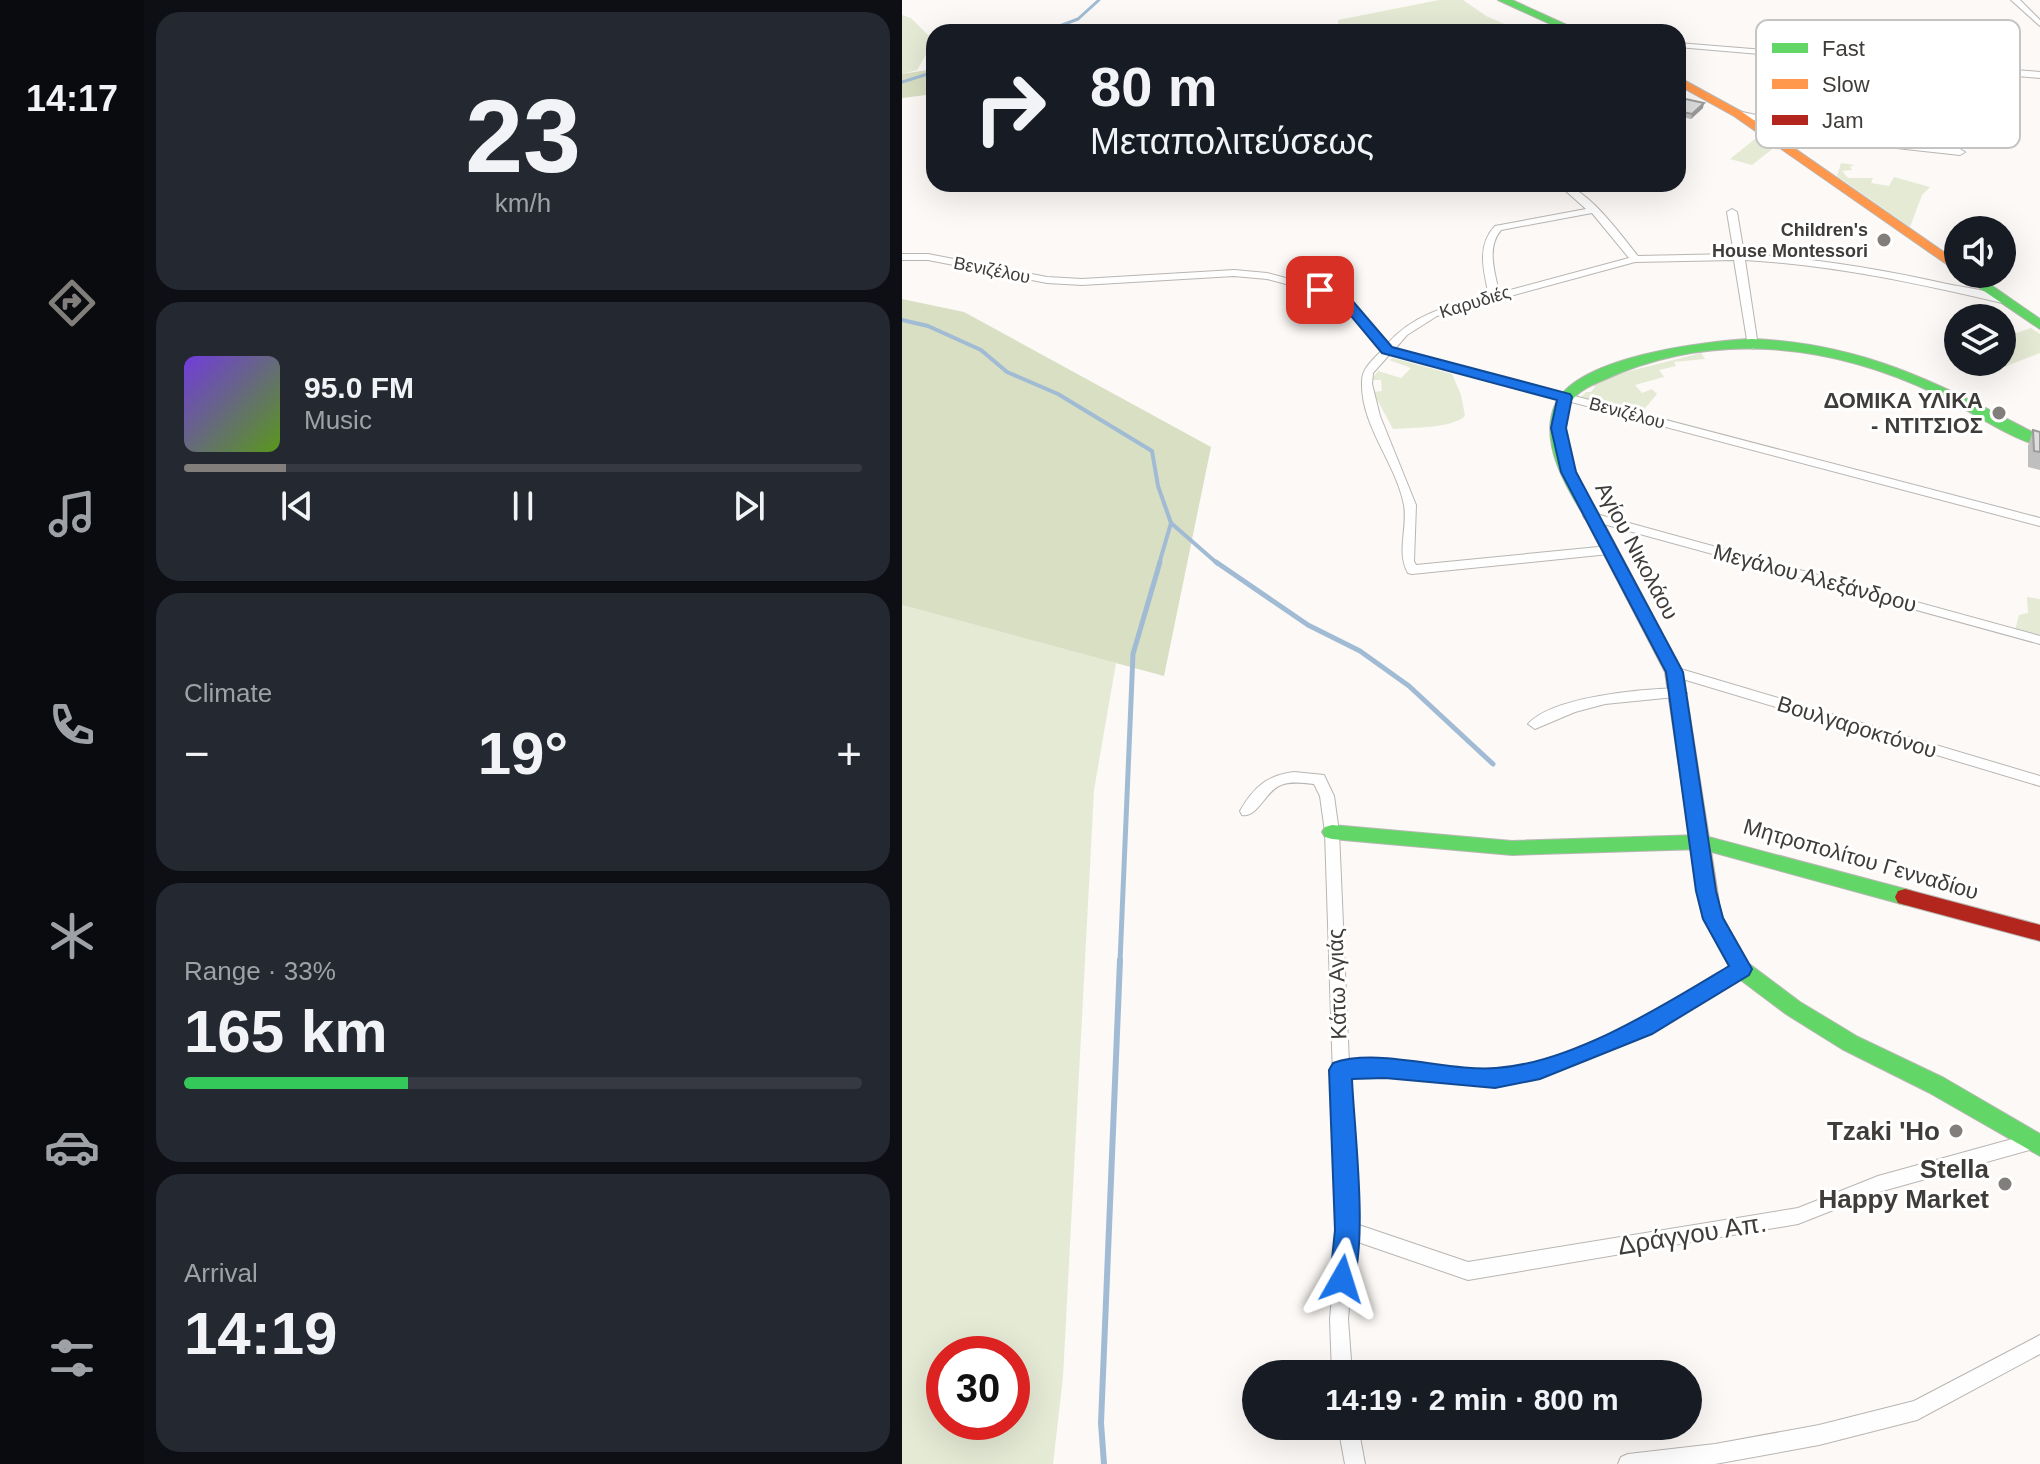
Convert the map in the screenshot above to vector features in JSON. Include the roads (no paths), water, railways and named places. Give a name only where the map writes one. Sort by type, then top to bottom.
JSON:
[{"type":"street","points":[[1503,0],[1558,24]]},
{"type":"street","points":[[2015,0],[2040,24]]},
{"type":"street","points":[[1686,46],[1756,51]]},
{"type":"street","points":[[2020,73],[2040,75]]},
{"type":"street","points":[[1686,85],[1756,127]]},
{"type":"street","points":[[1738,114],[1756,118]]},
{"type":"street","points":[[1787,148],[1944,258]]},
{"type":"street","points":[[1924,148],[1960,152]]},
{"type":"street","points":[[1573,192],[1594,210],[1635,259]]},
{"type":"street","points":[[1494,295],[1487,242],[1493,232],[1498,228],[1594,210]]},
{"type":"street","points":[[1732,212],[1753,346]]},
{"type":"street","name":"Βενιζέλου","points":[[902,257],[928,257],[1068,282],[1234,273],[1267,276],[1320,290],[1347,302],[1387,350],[2040,522]]},
{"type":"street","name":"Καρυδιές","points":[[1609,550],[1412,570],[1408,561],[1409,500],[1373,408],[1366,377],[1403,333],[1433,314],[1635,259],[1741,257],[1814,260],[1917,279],[2002,300]]},
{"type":"street","points":[[1985,288],[2040,325]]},
{"type":"street","points":[[1565,397],[1583,383],[1651,359],[1695,350],[1753,346],[1816,350],[1879,364],[2040,442]]},
{"type":"street","name":"Αγίου Νικολάου","points":[[1565,397],[1559,415],[1560,445],[1568,472],[1674,672],[1680,693],[1706,891],[1713,919],[1741,969],[1793,1008],[1850,1043],[1936,1085],[2037,1143]]},
{"type":"street","name":"Μεγάλου Αλεξάνδρου","points":[[1589,516],[2040,640]]},
{"type":"street","name":"Βουλγαροκτόνου","points":[[1674,672],[2040,781]]},
{"type":"street","points":[[1535,724],[1561,709],[1625,694],[1680,693]]},
{"type":"street","name":"Κάτω Αγιάς","points":[[1247,811],[1260,790],[1277,778],[1319,779],[1327,796],[1332,832],[1347,1230],[1339,1319],[1341,1360]]},
{"type":"street","name":"Μητροπολίτου Γενναδίου","points":[[1332,832],[1498,847],[1701,842],[2040,933]]},
{"type":"street","points":[[1340,1070],[1385,1069],[1495,1078],[1540,1070],[1644,1028],[1741,969]]},
{"type":"street","name":"Δράγγου Απ.","points":[[1347,1230],[1468,1271],[1798,1216],[1878,1184],[2037,1143]]},
{"type":"street","points":[[1628,1464],[1730,1452],[1819,1435],[1917,1410],[2040,1344]]},
{"type":"street","points":[[1351,1440],[1355,1464]]},
{"type":"waterway","points":[[1065,24],[1078,19],[1099,0]]},
{"type":"waterway","points":[[902,82],[926,74]]},
{"type":"waterway","points":[[902,320],[928,326],[981,350],[1007,372],[1058,394],[1152,451],[1158,486],[1171,523]]},
{"type":"waterway","points":[[1159,564],[1171,523]]},
{"type":"waterway","points":[[1171,523],[1218,564]]},
{"type":"waterway","points":[[1120,962],[1133,654],[1160,562]]},
{"type":"waterway","points":[[1216,562],[1308,625],[1360,651],[1409,686],[1493,764]]},
{"type":"waterway","points":[[1104,1464],[1101,1423],[1120,960]]},
{"type":"place","name":"Children's House Montessori","points":[[1884,240]]},
{"type":"place","name":"ΔΟΜΙΚΑ ΥΛΙΚΑ - ΝΤΙΤΣΙΟΣ","points":[[1999,413]]},
{"type":"place","name":"Tzaki 'Ho","points":[[1956,1131]]},
{"type":"place","name":"Stella Happy Market","points":[[2005,1184]]}]
